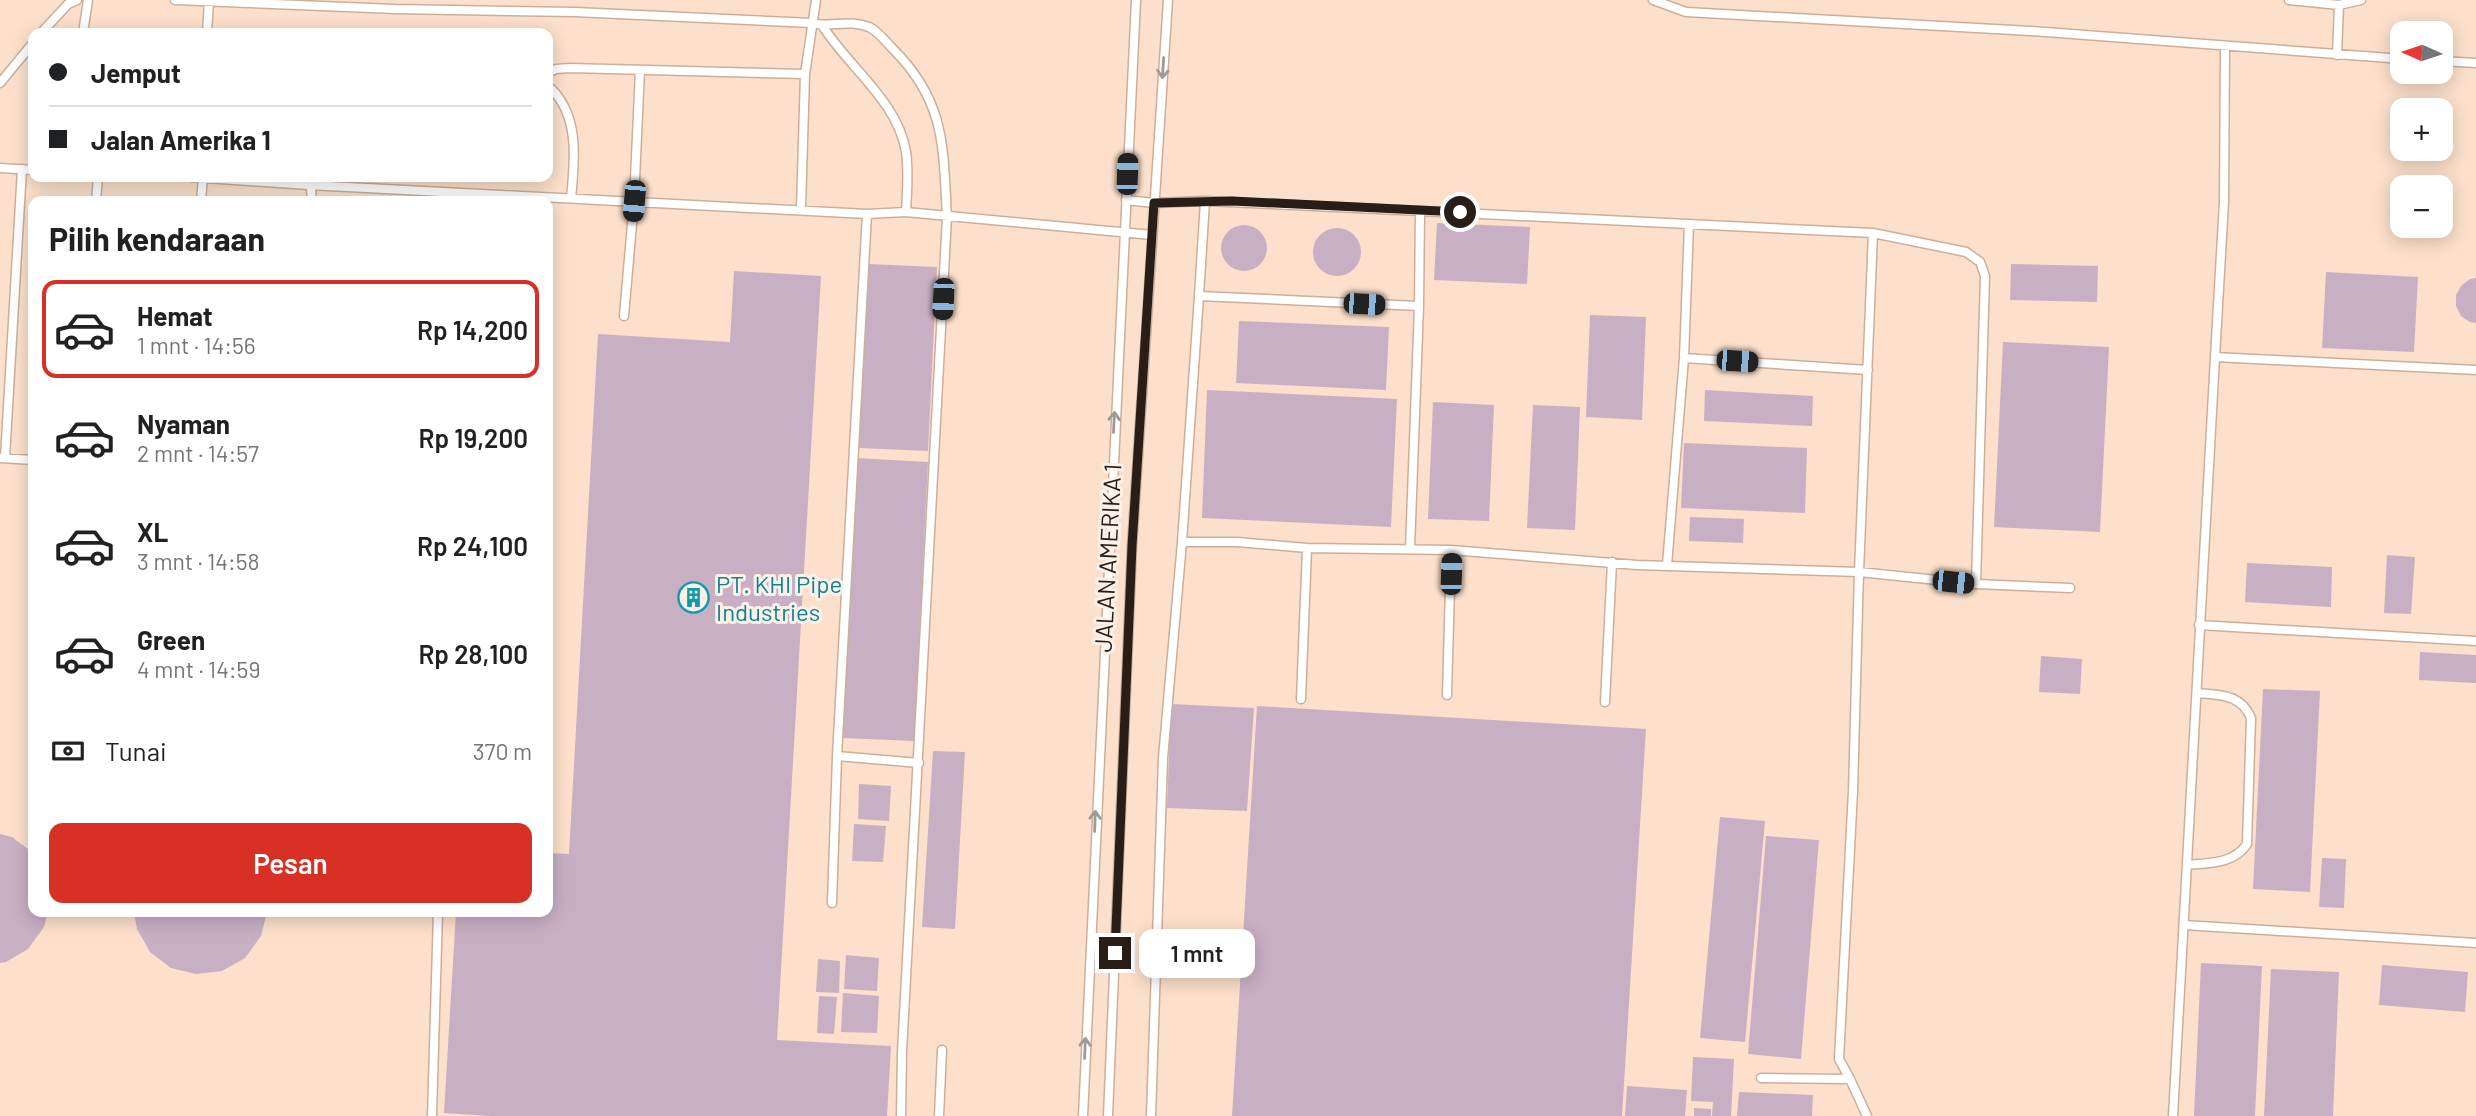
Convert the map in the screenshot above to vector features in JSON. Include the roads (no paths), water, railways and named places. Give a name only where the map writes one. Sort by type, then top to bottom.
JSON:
[{"type":"lane","points":[[46,28],[68,4],[77,0]]},
{"type":"lane","points":[[84,28],[88,0]]},
{"type":"lane","points":[[175,0],[395,9],[575,12],[822,25],[840,22],[873,28],[898,53],[922,85],[940,127],[947,217],[901,1116]]},
{"type":"lane","points":[[801,209],[805,74],[816,0]]},
{"type":"lane","name":"JALAN AMERIKA 1","points":[[1083,1116],[1106,561],[1136,0]]},
{"type":"lane","name":"JALAN AMERIKA 1","points":[[1108,1116],[1132,546],[1168,0]]},
{"type":"lane","points":[[1653,0],[1686,12],[2031,31],[2390,58]]},
{"type":"lane","points":[[2289,0],[2339,5],[2361,0]]},
{"type":"lane","points":[[207,28],[209,1]]},
{"type":"lane","points":[[2337,55],[2339,5]]},
{"type":"lane","points":[[822,25],[886,105],[899,128],[906,151],[906,212]]},
{"type":"lane","points":[[2173,1116],[2224,202],[2225,46]]},
{"type":"lane","points":[[0,83],[28,49]]},
{"type":"lane","points":[[2454,61],[2476,62]]},
{"type":"lane","points":[[553,70],[570,68],[805,74]]},
{"type":"lane","points":[[624,316],[634,201],[640,70]]},
{"type":"lane","points":[[553,92],[566,106],[573,140],[570,198]]},
{"type":"lane","points":[[0,167],[28,170]]},
{"type":"lane","points":[[22,169],[2,458],[28,460]]},
{"type":"lane","points":[[322,182],[494,196]]},
{"type":"lane","points":[[553,198],[867,214],[906,212],[1153,234]]},
{"type":"lane","points":[[1126,201],[1205,201],[1873,233],[1966,252],[1980,262],[1985,276],[1976,584]]},
{"type":"lane","points":[[1151,1116],[1163,758],[1182,542],[1205,201]]},
{"type":"lane","points":[[1410,549],[1420,211]]},
{"type":"lane","points":[[832,903],[837,756],[867,214]]},
{"type":"lane","points":[[1667,565],[1684,358],[1689,224]]},
{"type":"lane","points":[[1867,1116],[1839,1059],[1852,805],[1873,233]]},
{"type":"lane","points":[[1199,296],[1419,306]]},
{"type":"lane","points":[[1684,358],[1868,370]]},
{"type":"lane","points":[[2215,358],[2476,370]]},
{"type":"lane","points":[[1182,542],[1237,542],[1307,548],[1451,550],[1667,565],[1859,572],[1976,584],[2070,588]]},
{"type":"lane","points":[[1301,698],[1307,548]]},
{"type":"lane","points":[[1447,695],[1451,550]]},
{"type":"lane","points":[[1605,702],[1612,562]]},
{"type":"lane","points":[[2199,625],[2476,641]]},
{"type":"lane","points":[[2188,865],[2230,859],[2241,853],[2247,844],[2251,718],[2248,710],[2231,696],[2197,693]]},
{"type":"lane","points":[[837,756],[919,763]]},
{"type":"lane","points":[[432,1116],[438,917]]},
{"type":"lane","points":[[2184,925],[2476,943]]},
{"type":"lane","points":[[939,1116],[942,1050]]},
{"type":"lane","points":[[1761,1077],[1850,1079]]},
{"type":"place","name":"PT. KHI Pipe Industries","points":[[693,597]]}]
